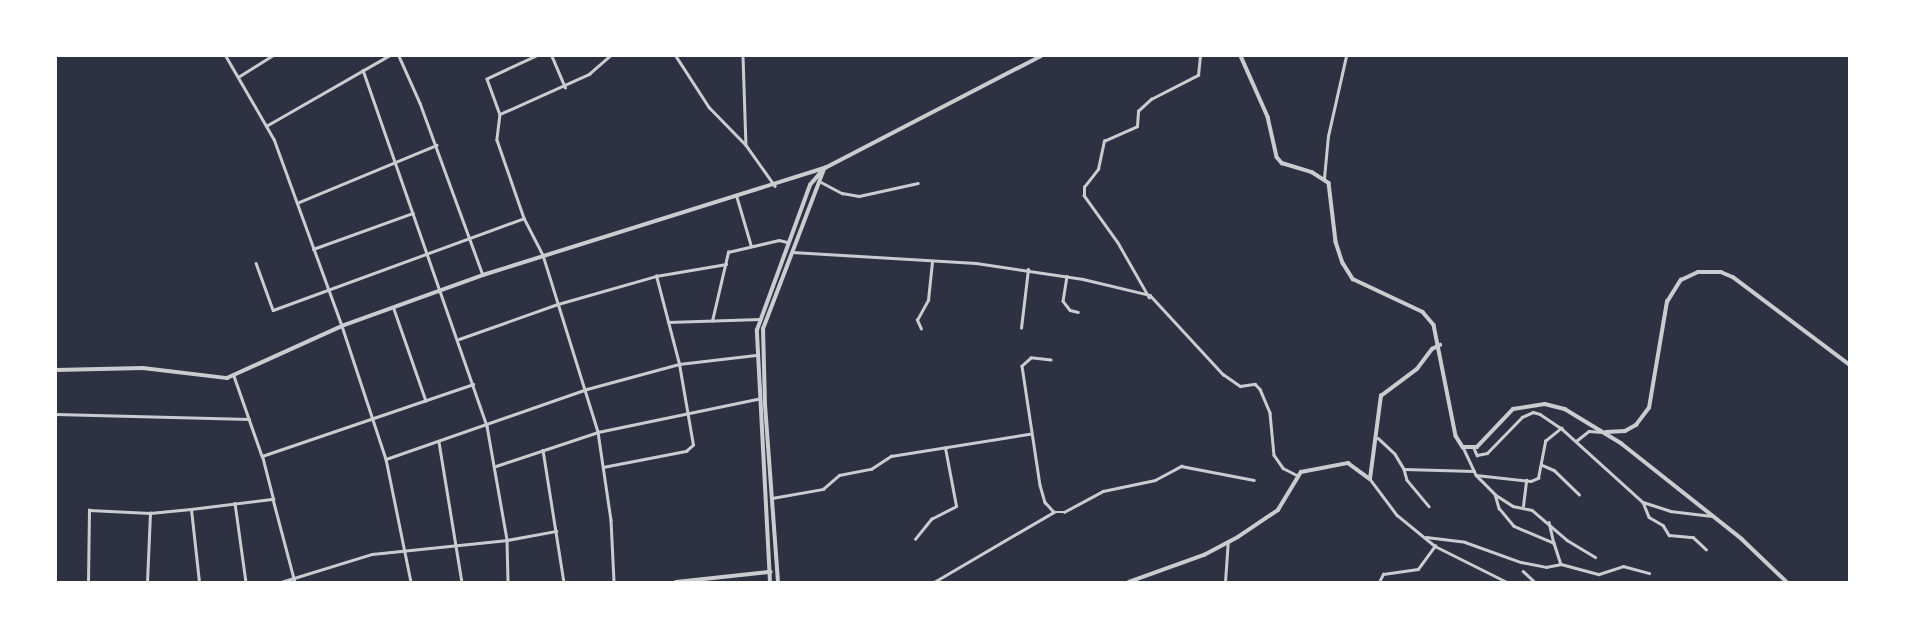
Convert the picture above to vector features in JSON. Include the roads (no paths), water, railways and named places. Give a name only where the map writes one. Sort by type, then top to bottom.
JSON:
[{"type":"street","points":[[226,56],[266,126],[297,203],[342,326],[374,418],[386,459],[411,582]]},
{"type":"street","points":[[238,77],[272,56]]},
{"type":"street","points":[[266,126],[388,56]]},
{"type":"street","points":[[399,56],[436,145],[483,275]]},
{"type":"street","points":[[536,56],[488,76],[500,114],[497,140],[524,218],[543,255],[587,389],[598,432],[611,520],[614,582]]},
{"type":"street","points":[[552,56],[565,87]]},
{"type":"street","points":[[500,114],[565,87],[589,74],[610,56]]},
{"type":"street","points":[[676,56],[710,108],[746,144],[775,186]]},
{"type":"street","points":[[743,56],[746,144]]},
{"type":"street","points":[[56,370],[144,368],[210,378],[234,376],[342,326],[394,309],[483,275],[543,255],[775,186],[825,168],[1041,56]]},
{"type":"street","points":[[1149,298],[1117,242],[1092,210],[1084,196],[1084,187],[1098,168],[1104,142],[1137,126],[1138,111],[1151,99],[1198,76],[1200,56]]},
{"type":"street","points":[[1241,56],[1268,117],[1277,157],[1282,163],[1324,178],[1332,188],[1336,242],[1343,263],[1353,279],[1422,312],[1434,325],[1440,345],[1456,436],[1463,447],[1476,475],[1495,494],[1513,506],[1523,506],[1549,522],[1567,540],[1595,557]]},
{"type":"street","points":[[1324,178],[1328,136],[1346,56]]},
{"type":"street","points":[[363,70],[439,291],[459,339],[487,426],[496,466],[507,540],[508,582]]},
{"type":"street","points":[[297,203],[396,163],[436,145]]},
{"type":"street","points":[[778,582],[763,329],[791,252],[821,182],[825,168]]},
{"type":"street","points":[[770,582],[758,399],[757,355],[760,319],[810,186],[825,168]]},
{"type":"street","points":[[821,182],[842,193],[859,196],[918,183]]},
{"type":"street","points":[[737,197],[751,245]]},
{"type":"street","points":[[314,249],[413,213]]},
{"type":"street","points":[[256,263],[273,310],[426,252],[524,218]]},
{"type":"street","points":[[712,320],[730,250],[780,240],[788,242]]},
{"type":"street","points":[[791,252],[1028,269],[1147,294],[1223,374],[1240,386],[1255,384],[1260,389],[1270,412],[1274,455],[1283,468],[1297,475],[1348,463],[1370,479],[1396,515],[1426,536],[1435,546],[1507,582]]},
{"type":"street","points":[[920,329],[917,320],[928,300],[932,262]]},
{"type":"street","points":[[459,339],[558,304],[656,276],[726,264]]},
{"type":"street","points":[[1021,328],[1028,269]]},
{"type":"street","points":[[1576,441],[1589,431],[1625,431],[1636,425],[1649,408],[1667,302],[1681,280],[1698,272],[1721,272],[1733,277],[1849,364]]},
{"type":"street","points":[[603,467],[689,450],[694,439],[679,364],[656,276]]},
{"type":"street","points":[[1067,276],[1063,301],[1070,310],[1078,312]]},
{"type":"street","points":[[394,309],[426,401]]},
{"type":"street","points":[[668,322],[760,319]]},
{"type":"street","points":[[1370,479],[1378,438],[1381,396],[1418,369],[1432,349],[1440,345]]},
{"type":"street","points":[[386,459],[487,426],[587,389],[679,364],[757,355]]},
{"type":"street","points":[[1051,360],[1031,358],[1022,366],[1030,434],[1044,498],[1054,512]]},
{"type":"street","points":[[234,376],[262,456],[295,577],[295,582]]},
{"type":"street","points":[[262,456],[473,384]]},
{"type":"street","points":[[496,466],[598,432],[689,412],[758,399]]},
{"type":"street","points":[[1474,448],[1504,416],[1524,406],[1545,404],[1565,408],[1605,432],[1712,516],[1788,582]]},
{"type":"street","points":[[1474,448],[1477,455],[1487,453],[1511,426],[1533,412],[1561,428],[1643,502],[1670,511],[1712,516]]},
{"type":"street","points":[[56,414],[249,419]]},
{"type":"street","points":[[1476,475],[1526,480],[1538,478],[1542,465],[1544,441],[1561,428]]},
{"type":"street","points":[[772,498],[823,489],[839,475],[871,469],[891,456],[1030,434]]},
{"type":"street","points":[[1378,438],[1395,454],[1404,469],[1407,480],[1429,506]]},
{"type":"street","points":[[439,442],[462,582]]},
{"type":"street","points":[[1463,447],[1474,448]]},
{"type":"street","points":[[915,539],[931,519],[956,506],[945,448]]},
{"type":"street","points":[[543,450],[564,582]]},
{"type":"street","points":[[1542,465],[1554,470],[1579,494]]},
{"type":"street","points":[[934,582],[1054,512],[1064,512],[1103,491],[1155,480],[1181,466],[1254,480]]},
{"type":"street","points":[[1404,469],[1474,471]]},
{"type":"street","points":[[1129,582],[1228,543],[1274,513],[1297,475]]},
{"type":"street","points":[[1523,506],[1526,480]]},
{"type":"street","points":[[1495,494],[1499,508],[1514,526],[1554,543]]},
{"type":"street","points":[[88,582],[90,510],[150,513],[274,498]]},
{"type":"street","points":[[1643,502],[1649,517],[1663,525],[1669,535],[1692,537],[1706,550]]},
{"type":"street","points":[[235,503],[246,582]]},
{"type":"street","points":[[191,509],[199,582]]},
{"type":"street","points":[[147,582],[150,513]]},
{"type":"street","points":[[1549,522],[1561,564]]},
{"type":"street","points":[[281,582],[372,554],[507,540],[556,531]]},
{"type":"street","points":[[1426,536],[1464,542],[1522,562],[1546,567],[1561,564],[1599,574],[1623,566],[1649,573]]},
{"type":"street","points":[[1225,582],[1228,543]]},
{"type":"street","points":[[1378,582],[1383,574],[1418,569],[1435,546]]},
{"type":"street","points":[[1523,571],[1535,582]]},
{"type":"street","points":[[676,582],[702,581],[770,572]]}]
